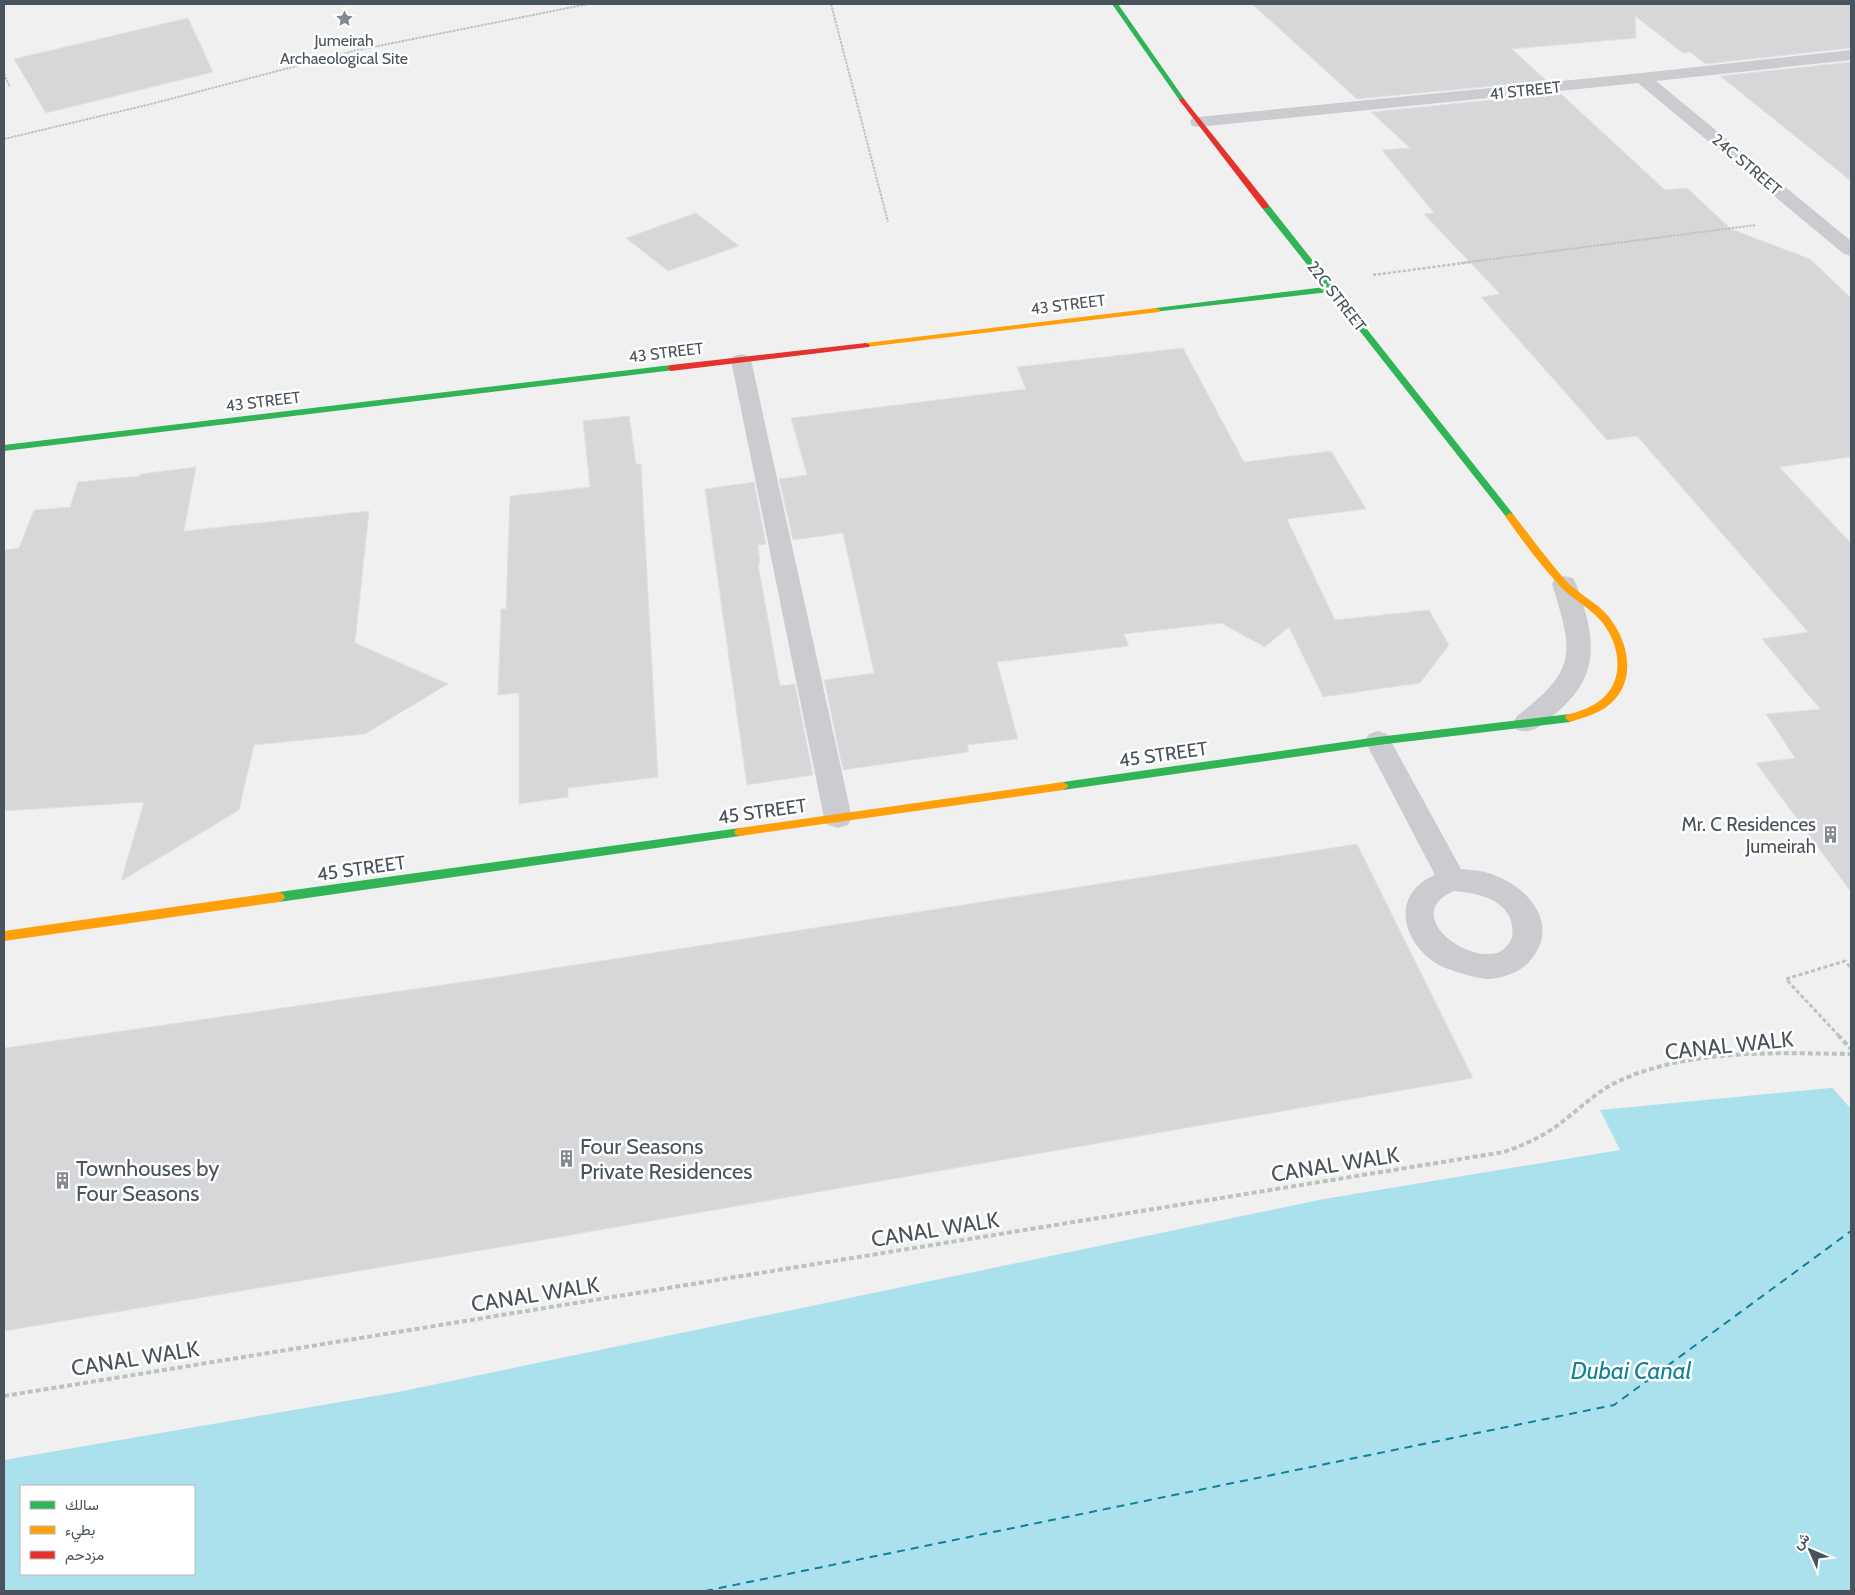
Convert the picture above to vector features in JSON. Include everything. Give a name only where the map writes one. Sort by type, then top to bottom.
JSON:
[{"type":"street","name":"22C STREET","points":[[1115,4],[1198,122],[1564,584],[1592,606],[1606,621],[1618,640],[1623,660],[1621,680],[1612,697],[1595,711],[1572,718],[1526,723]]},
{"type":"street","name":"41 STREET","points":[[1198,122],[1642,78],[1851,55]]},
{"type":"street","name":"24C STREET","points":[[1642,78],[1851,250]]},
{"type":"street","name":"43 STREET","points":[[4,448],[740,360],[1328,285]]},
{"type":"street","points":[[740,360],[838,818]]},
{"type":"street","name":"22C STREET","points":[[1526,723],[1547,708],[1564,692],[1575,674],[1580,654],[1580,634],[1564,584]]},
{"type":"street","name":"45 STREET","points":[[4,936],[1378,741],[1526,723]]},
{"type":"street","points":[[1378,741],[1452,880]]},
{"type":"path","points":[[4,139],[152,104],[358,50],[588,4]]},
{"type":"path","points":[[831,4],[888,222]]},
{"type":"path","points":[[4,74],[5,80],[10,87]]},
{"type":"path","points":[[1328,285],[1812,218]]},
{"type":"path","points":[[1851,968],[1845,961],[1786,979],[1851,1049]]},
{"type":"path","name":"CANAL WALK","points":[[4,1396],[1504,1152],[1532,1142],[1615,1083],[1654,1069],[1688,1061],[1747,1056],[1851,1054]]},
{"type":"water","name":"Dubai Canal","points":[[1851,1086],[1851,1591],[4,1591],[4,1460],[398,1392],[1324,1199],[1620,1150],[1600,1110]]},
{"type":"pier","points":[[1851,1083],[1851,1109],[1830,1085]]},
{"type":"building","points":[[1252,4],[1851,4],[1851,48],[1705,64],[1690,52],[1683,53],[1635,16],[1636,38],[1512,49],[1547,81],[1357,99]]},
{"type":"building","points":[[188,18],[213,72],[46,113],[14,59]]},
{"type":"building","points":[[1851,62],[1851,181],[1720,76]]},
{"type":"building","points":[[1560,93],[1665,190],[1687,188],[1731,229],[1810,259],[1851,298],[1851,457],[1779,467],[1851,543],[1851,892],[1756,763],[1795,758],[1766,714],[1820,709],[1762,639],[1808,632],[1637,436],[1607,440],[1481,297],[1500,294],[1424,214],[1434,213],[1382,150],[1410,148],[1371,112]]},
{"type":"building","points":[[696,213],[739,246],[668,271],[626,238]]},
{"type":"building","points":[[1183,348],[1244,462],[1331,451],[1366,509],[1287,519],[1335,620],[1429,610],[1449,645],[1420,683],[1323,697],[1289,627],[1265,647],[1221,623],[1124,634],[1129,646],[997,662],[1018,739],[967,745],[969,752],[843,770],[824,680],[874,673],[843,533],[793,540],[779,479],[807,475],[791,418],[1026,389],[1017,367]]},
{"type":"building","points":[[629,416],[636,464],[641,464],[658,777],[568,788],[568,797],[519,804],[519,693],[498,695],[501,609],[506,609],[510,496],[590,487],[583,421]]},
{"type":"building","points":[[196,467],[184,531],[369,511],[355,643],[448,684],[365,734],[254,745],[239,810],[121,881],[144,802],[4,811],[4,550],[19,548],[34,510],[70,507],[78,482],[140,476],[140,474]]},
{"type":"building","points":[[754,482],[766,544],[758,545],[760,563],[758,564],[780,686],[795,684],[813,775],[747,785],[705,489]]},
{"type":"building","name":"Four Seasons Private Residences","points":[[1357,844],[1473,1078],[542,1240],[4,1331],[4,1048],[484,979]]},
{"type":"ferry route","points":[[705,1591],[1614,1405],[1851,1231]]},
{"type":"traffic: fast","points":[[1115,4],[1182,100]]},
{"type":"traffic: fast","points":[[1265,206],[1510,516]]},
{"type":"traffic: fast","points":[[1156,310],[1331,289]]},
{"type":"traffic: fast","points":[[4,448],[671,368]]},
{"type":"traffic: fast","points":[[1063,786],[1378,741],[1570,718]]},
{"type":"traffic: fast","points":[[279,897],[740,832]]},
{"type":"traffic: slow","points":[[866,345],[1156,310]]},
{"type":"traffic: slow","points":[[1510,516],[1562,582],[1606,620],[1616,636],[1622,652],[1623,667],[1620,681],[1613,694],[1603,704],[1588,713],[1570,718]]},
{"type":"traffic: slow","points":[[740,832],[1063,786]]},
{"type":"traffic: slow","points":[[4,936],[279,897]]},
{"type":"traffic: jam","points":[[1182,100],[1265,206]]},
{"type":"traffic: jam","points":[[671,368],[866,345]]},
{"type":"place","name":"Jumeirah Archaeological Site","points":[[344,19]]},
{"type":"place","name":"Mr. C Residences Jumeirah","points":[[1830,835]]},
{"type":"place","name":"Four Seasons Private Residences","points":[[566,1159]]},
{"type":"place","name":"Townhouses by Four Seasons","points":[[62,1181]]}]
